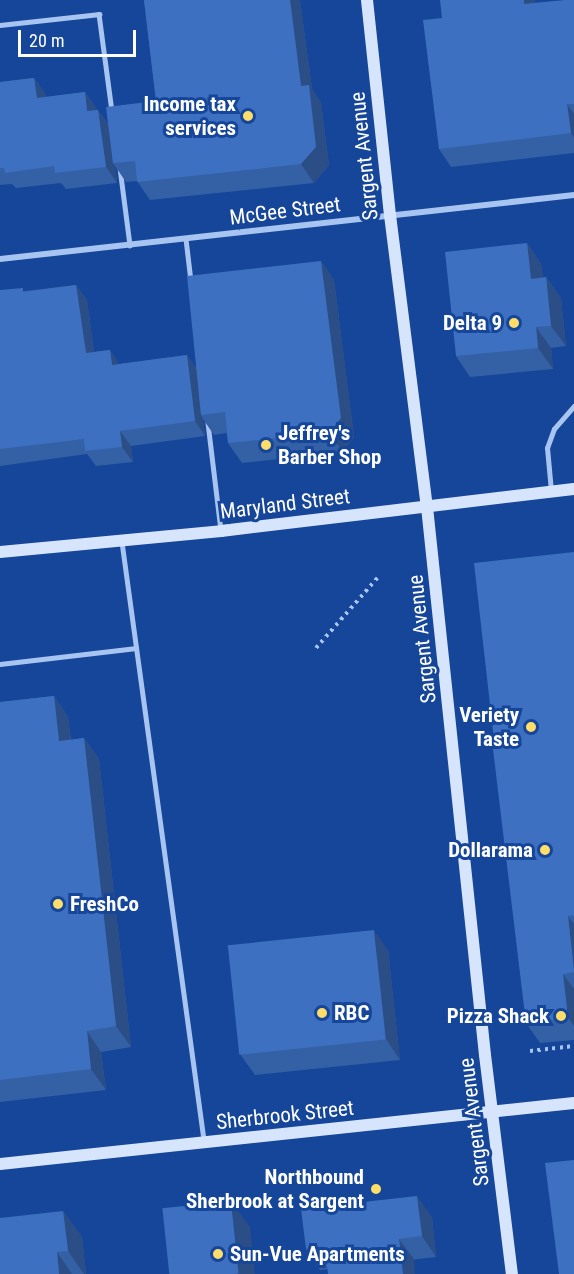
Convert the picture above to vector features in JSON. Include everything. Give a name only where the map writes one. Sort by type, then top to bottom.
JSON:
[{"type":"main road","name":"Sargent Avenue","points":[[367,0],[390,215],[427,507],[492,1112],[512,1274]]},
{"type":"main road","name":"Maryland Street","points":[[0,552],[221,531],[574,489]]},
{"type":"main road","name":"Sherbrook Street","points":[[0,1164],[574,1103]]},
{"type":"street","name":"McGee Street","points":[[0,259],[574,195]]},
{"type":"lane","points":[[0,25],[99,14],[113,120]]},
{"type":"lane","points":[[118,155],[130,245]]},
{"type":"lane","points":[[186,239],[191,286]]},
{"type":"lane","points":[[551,492],[547,448],[554,429],[574,406]]},
{"type":"lane","points":[[207,415],[221,531]]},
{"type":"lane","points":[[121,540],[204,1143]]},
{"type":"lane","points":[[0,664],[136,648]]},
{"type":"path","points":[[316,648],[379,576]]},
{"type":"path","points":[[530,1051],[574,1046]]},
{"type":"building","points":[[144,0],[290,0],[301,86],[309,85],[316,147],[301,164],[137,182],[135,161],[113,163],[106,107],[156,101]]},
{"type":"building","points":[[440,0],[524,0],[524,4],[574,0],[574,104],[567,104],[571,133],[439,149],[423,20],[442,18]]},
{"type":"building","points":[[34,78],[37,98],[85,92],[87,111],[98,110],[106,167],[55,173],[54,166],[5,173],[4,168],[0,168],[0,82]]},
{"type":"building","name":"Delta 9","points":[[527,243],[531,279],[546,277],[551,326],[536,327],[538,348],[456,356],[445,252]]},
{"type":"building","points":[[321,261],[341,418],[329,433],[228,443],[225,412],[201,415],[187,276]]},
{"type":"building","points":[[76,285],[86,353],[110,350],[112,365],[187,355],[195,421],[120,431],[122,447],[85,451],[84,439],[0,449],[0,290],[23,288],[23,292]]},
{"type":"building","points":[[574,552],[574,915],[568,916],[574,972],[563,974],[568,1018],[526,1023],[492,741],[494,740],[474,563]]},
{"type":"building","name":"FreshCo","points":[[54,696],[59,741],[84,738],[116,1026],[87,1031],[91,1069],[0,1080],[0,702]]},
{"type":"building","name":"RBC","points":[[374,930],[385,1039],[239,1055],[228,945]]},
{"type":"building","points":[[574,1160],[574,1274],[559,1274],[545,1163]]},
{"type":"building","points":[[417,1196],[422,1236],[399,1239],[403,1274],[328,1274],[325,1247],[306,1249],[301,1209]]},
{"type":"building","points":[[231,1201],[239,1274],[169,1274],[162,1208]]},
{"type":"building","points":[[63,1211],[68,1251],[57,1252],[59,1274],[0,1274],[0,1218]]},
{"type":"place","name":"Income tax services","points":[[248,116]]},
{"type":"place","name":"Delta 9","points":[[514,323]]},
{"type":"place","name":"Jeffrey's Barber Shop","points":[[266,445]]},
{"type":"place","name":"Veriety Taste","points":[[531,727]]},
{"type":"place","name":"Dollarama","points":[[545,850]]},
{"type":"place","name":"FreshCo","points":[[58,904]]},
{"type":"place","name":"RBC","points":[[322,1013]]},
{"type":"place","name":"Pizza Shack","points":[[561,1016]]},
{"type":"place","name":"Northbound Sherbrook at Sargent","points":[[376,1189]]},
{"type":"place","name":"Sun-Vue Apartments","points":[[218,1254]]}]
